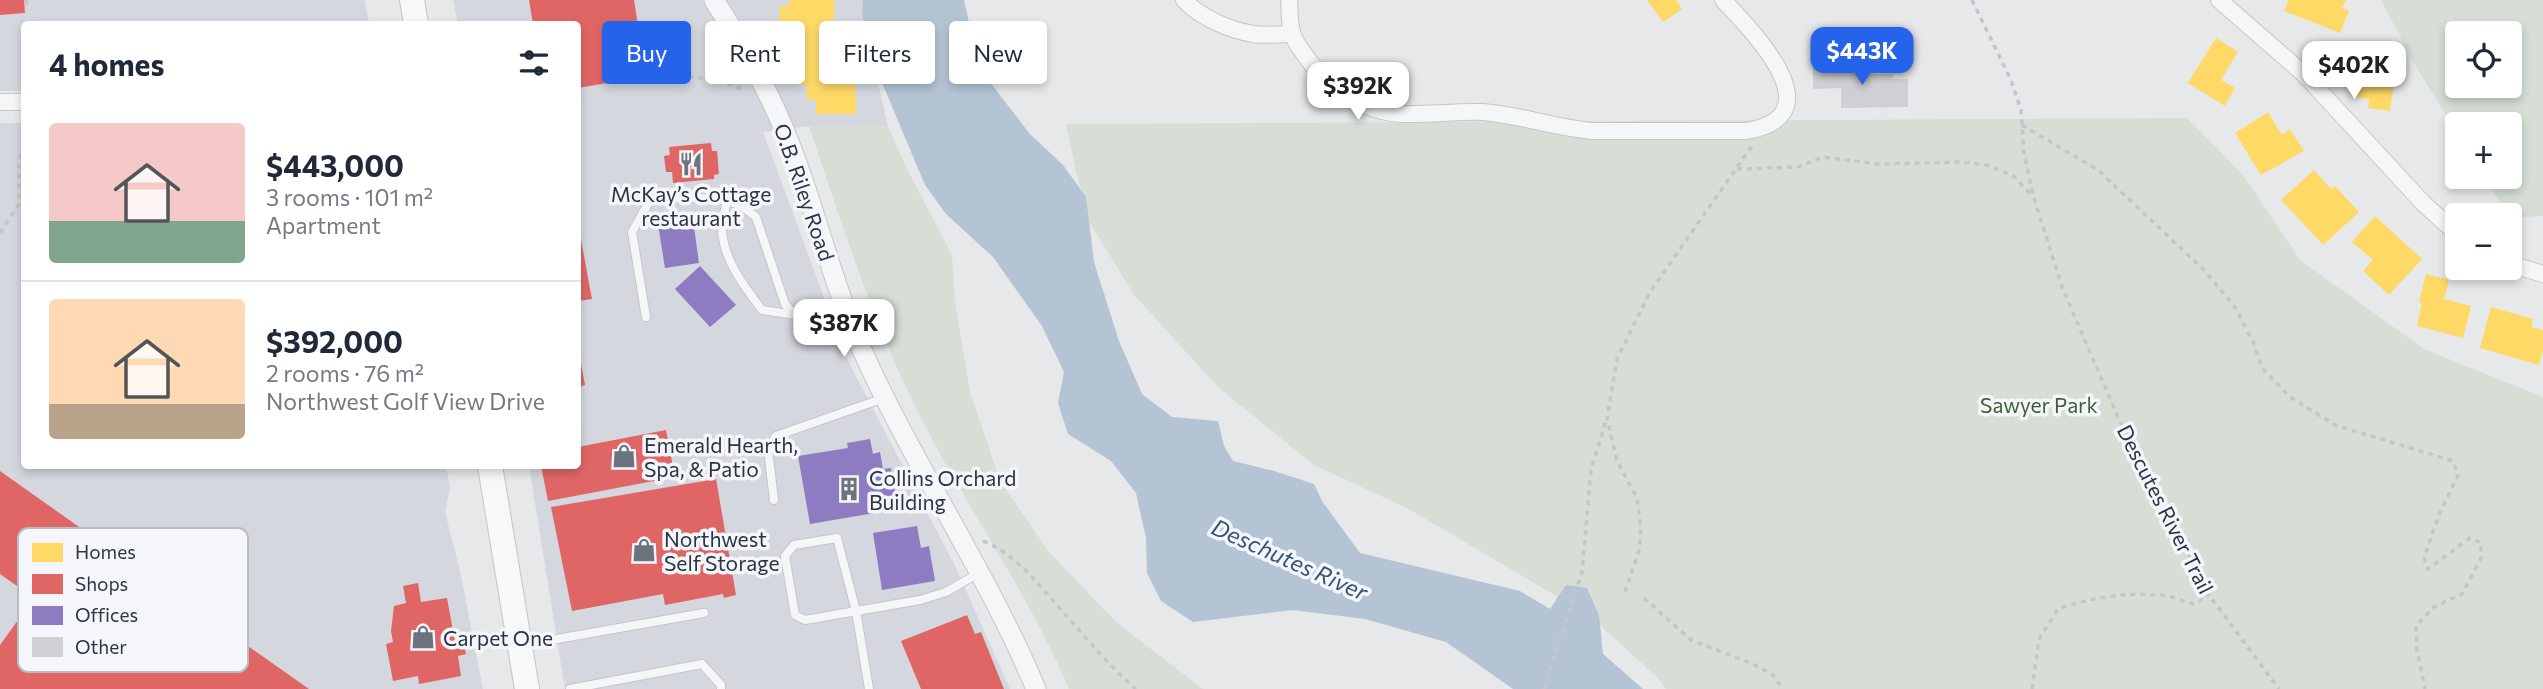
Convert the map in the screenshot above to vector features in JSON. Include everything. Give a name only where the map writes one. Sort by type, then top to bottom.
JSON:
[{"type":"main road","points":[[412,0],[416,21]]},
{"type":"main road","points":[[491,469],[527,689]]},
{"type":"street","name":"O.B. Riley Road","points":[[714,0],[743,45],[781,122],[846,307],[884,398],[979,573],[1036,689]]},
{"type":"street","points":[[1184,0],[1191,7],[1222,24],[1253,34],[1292,34]]},
{"type":"street","points":[[1289,0],[1292,34],[1309,62],[1329,84],[1353,100],[1375,109],[1402,114],[1481,112],[1573,130],[1593,131],[1746,131],[1766,128],[1780,117],[1789,102],[1786,83],[1768,54],[1723,0]]},
{"type":"street","points":[[2219,0],[2304,74],[2423,203],[2445,223]]},
{"type":"street","points":[[0,102],[21,102]]},
{"type":"street","points":[[2522,268],[2543,274]]},
{"type":"lane","points":[[646,317],[632,232],[643,209],[649,202],[661,198],[727,201],[746,208],[756,217],[785,304],[795,315]]},
{"type":"lane","points":[[727,201],[722,229],[728,257],[762,310],[795,315],[846,307]]},
{"type":"lane","points":[[774,500],[768,450],[776,436],[884,398]]},
{"type":"lane","points":[[869,689],[856,611],[838,538],[794,545],[785,556],[795,615],[805,620],[856,611],[933,596],[946,592],[979,573]]},
{"type":"lane","points":[[520,645],[704,612]]},
{"type":"lane","points":[[570,689],[702,664],[721,685],[721,689]]},
{"type":"path","points":[[26,0],[27,9]]},
{"type":"path","name":"Descutes River Trail","points":[[1972,0],[2011,80],[2021,110],[2024,154],[2033,195],[2062,286],[2121,424],[2209,595],[2279,689]]},
{"type":"path","points":[[691,77],[713,79],[747,90]]},
{"type":"path","points":[[2022,125],[2098,170],[2204,270],[2235,307],[2262,368],[2290,397],[2335,425],[2453,461],[2458,475],[2438,517],[2424,558],[2428,569],[2470,538],[2481,543],[2481,558],[2462,594],[2434,607],[2416,626],[2417,650],[2425,689]]},
{"type":"path","points":[[1544,689],[1582,572],[1591,470],[1607,416],[1617,359],[1650,292],[1766,128]]},
{"type":"path","points":[[0,233],[19,204],[21,155]]},
{"type":"path","points":[[1735,169],[1798,167],[1822,158],[1879,164],[1961,162],[1987,165],[2012,175],[2033,195]]},
{"type":"path","points":[[1607,416],[1617,461],[1637,498],[1641,529],[1639,551],[1625,592]]},
{"type":"path","points":[[961,541],[984,541],[1002,549],[1044,590],[1114,670],[1136,689]]},
{"type":"path","points":[[2032,689],[2039,639],[2058,609],[2097,597],[2170,596],[2194,604],[2209,595]]},
{"type":"path","points":[[1644,598],[1691,640],[1753,664],[1773,675],[1783,689]]},
{"type":"shaded area","points":[[0,0],[365,0],[368,21],[21,21],[21,91],[0,91]]},
{"type":"shaded area","points":[[453,0],[863,0],[863,21],[819,21],[819,84],[878,84],[888,126],[809,126],[763,132],[846,357],[956,568],[1010,689],[565,689],[529,469],[581,469],[581,21],[457,21]]},
{"type":"shaded area","points":[[0,123],[21,123],[21,469],[447,469],[450,488],[445,512],[460,571],[483,689],[0,689]]},
{"type":"green space","points":[[2381,0],[2543,0],[2543,216],[2522,217],[2522,203],[2500,203],[2492,189],[2522,189],[2522,112],[2445,114],[2415,65]]},
{"type":"green space","name":"Sawyer Park","points":[[2187,118],[2243,175],[2301,261],[2424,349],[2543,397],[2543,689],[1666,689],[1658,678],[1590,616],[1409,509],[1314,465],[1219,388],[1135,296],[1089,222],[1066,124]]},
{"type":"green space","points":[[809,126],[888,126],[905,165],[952,255],[955,303],[970,392],[1000,481],[1049,552],[1117,623],[1203,689],[1069,689],[1036,620],[939,452],[904,383],[860,274]]},
{"type":"water","name":"Deschutes River","points":[[863,0],[964,0],[969,21],[949,21],[949,84],[991,84],[1030,134],[1063,165],[1086,197],[1094,262],[1119,341],[1142,394],[1172,417],[1218,421],[1224,446],[1233,461],[1314,484],[1322,501],[1360,553],[1520,591],[1550,609],[1566,585],[1587,588],[1599,615],[1603,654],[1643,689],[1513,689],[1446,642],[1365,619],[1293,610],[1193,622],[1161,601],[1147,573],[1146,538],[1136,493],[1111,461],[1068,434],[1058,403],[1064,372],[1042,326],[993,257],[946,214],[925,185],[883,84],[935,84],[935,21],[864,21]]},
{"type":"building: Homes","points":[[789,0],[834,0],[834,21],[819,21],[819,84],[855,84],[856,114],[816,114],[816,100],[807,100],[807,85],[801,85],[805,84],[805,21],[780,21],[780,6],[789,6]]},
{"type":"building: Homes","points":[[1647,0],[1676,0],[1682,9],[1663,22]]},
{"type":"building: Homes","points":[[2289,0],[2346,0],[2342,8],[2349,11],[2340,33],[2284,11]]},
{"type":"building: Homes","points":[[2216,38],[2238,52],[2221,80],[2235,88],[2225,106],[2188,83]]},
{"type":"building: Homes","points":[[2357,55],[2386,59],[2385,66],[2396,68],[2390,111],[2368,108],[2369,99],[2351,96]]},
{"type":"building: Homes","points":[[2268,112],[2282,135],[2290,129],[2304,151],[2261,175],[2235,133]]},
{"type":"building: Homes","points":[[2314,170],[2331,189],[2335,186],[2359,212],[2323,245],[2281,200]]},
{"type":"building: Homes","points":[[2375,216],[2422,259],[2389,295],[2363,271],[2373,260],[2352,242]]},
{"type":"building: Homes","points":[[2426,274],[2449,280],[2444,299],[2471,306],[2463,338],[2417,326],[2422,303],[2419,302]]},
{"type":"building: Homes","points":[[2491,307],[2533,319],[2531,327],[2543,330],[2543,350],[2539,365],[2480,348]]},
{"type":"building: Shops","points":[[0,0],[24,0],[25,13],[0,15]]},
{"type":"building: Shops","points":[[529,0],[634,0],[637,21],[602,21],[602,84],[581,87],[581,21],[532,21]]},
{"type":"building: Shops","name":"McKay’s Cottage restaurant","points":[[711,143],[712,151],[717,151],[719,174],[714,175],[714,179],[673,183],[672,172],[666,172],[664,156],[670,155],[669,147]]},
{"type":"building: Shops","points":[[581,240],[592,299],[581,301]]},
{"type":"building: Shops","points":[[581,364],[585,385],[581,386]]},
{"type":"building: Shops","name":"Emerald Hearth, Spa, & Patio","points":[[666,430],[675,477],[548,501],[542,469],[581,469],[581,446]]},
{"type":"building: Shops","points":[[0,471],[81,528],[18,528],[18,587],[0,574]]},
{"type":"building: Shops","name":"Northwest Self Storage","points":[[716,479],[736,595],[724,598],[723,594],[665,605],[663,594],[572,611],[551,507]]},
{"type":"building: Shops","name":"Carpet One","points":[[418,583],[421,602],[447,598],[456,647],[464,645],[466,654],[458,656],[461,676],[419,684],[418,676],[393,681],[386,644],[393,642],[391,631],[394,606],[406,603],[403,586]]},
{"type":"building: Shops","points":[[967,615],[975,634],[981,632],[1004,689],[921,689],[901,641]]},
{"type":"building: Shops","points":[[18,620],[18,672],[248,672],[248,646],[309,689],[0,689],[0,645]]},
{"type":"building: Offices","points":[[692,213],[699,263],[665,268],[657,218]]},
{"type":"building: Offices","points":[[700,266],[736,305],[710,327],[675,289]]},
{"type":"building: Offices","name":"Collins Orchard Building","points":[[870,439],[873,454],[880,452],[883,469],[891,468],[898,509],[810,524],[798,456],[848,448],[847,443]]},
{"type":"building: Offices","points":[[917,526],[921,548],[929,546],[935,581],[882,590],[873,533]]},
{"type":"building: Other","points":[[1856,64],[1856,74],[1893,74],[1893,79],[1908,79],[1908,107],[1841,108],[1841,88],[1813,89],[1813,65]]},
{"type":"place","name":"McKay’s Cottage restaurant","points":[[691,164]]},
{"type":"place","name":"Emerald Hearth, Spa, & Patio","points":[[624,456]]},
{"type":"place","name":"Collins Orchard Building","points":[[849,489]]},
{"type":"place","name":"Northwest Self Storage","points":[[644,550]]},
{"type":"place","name":"Carpet One","points":[[423,637]]}]
